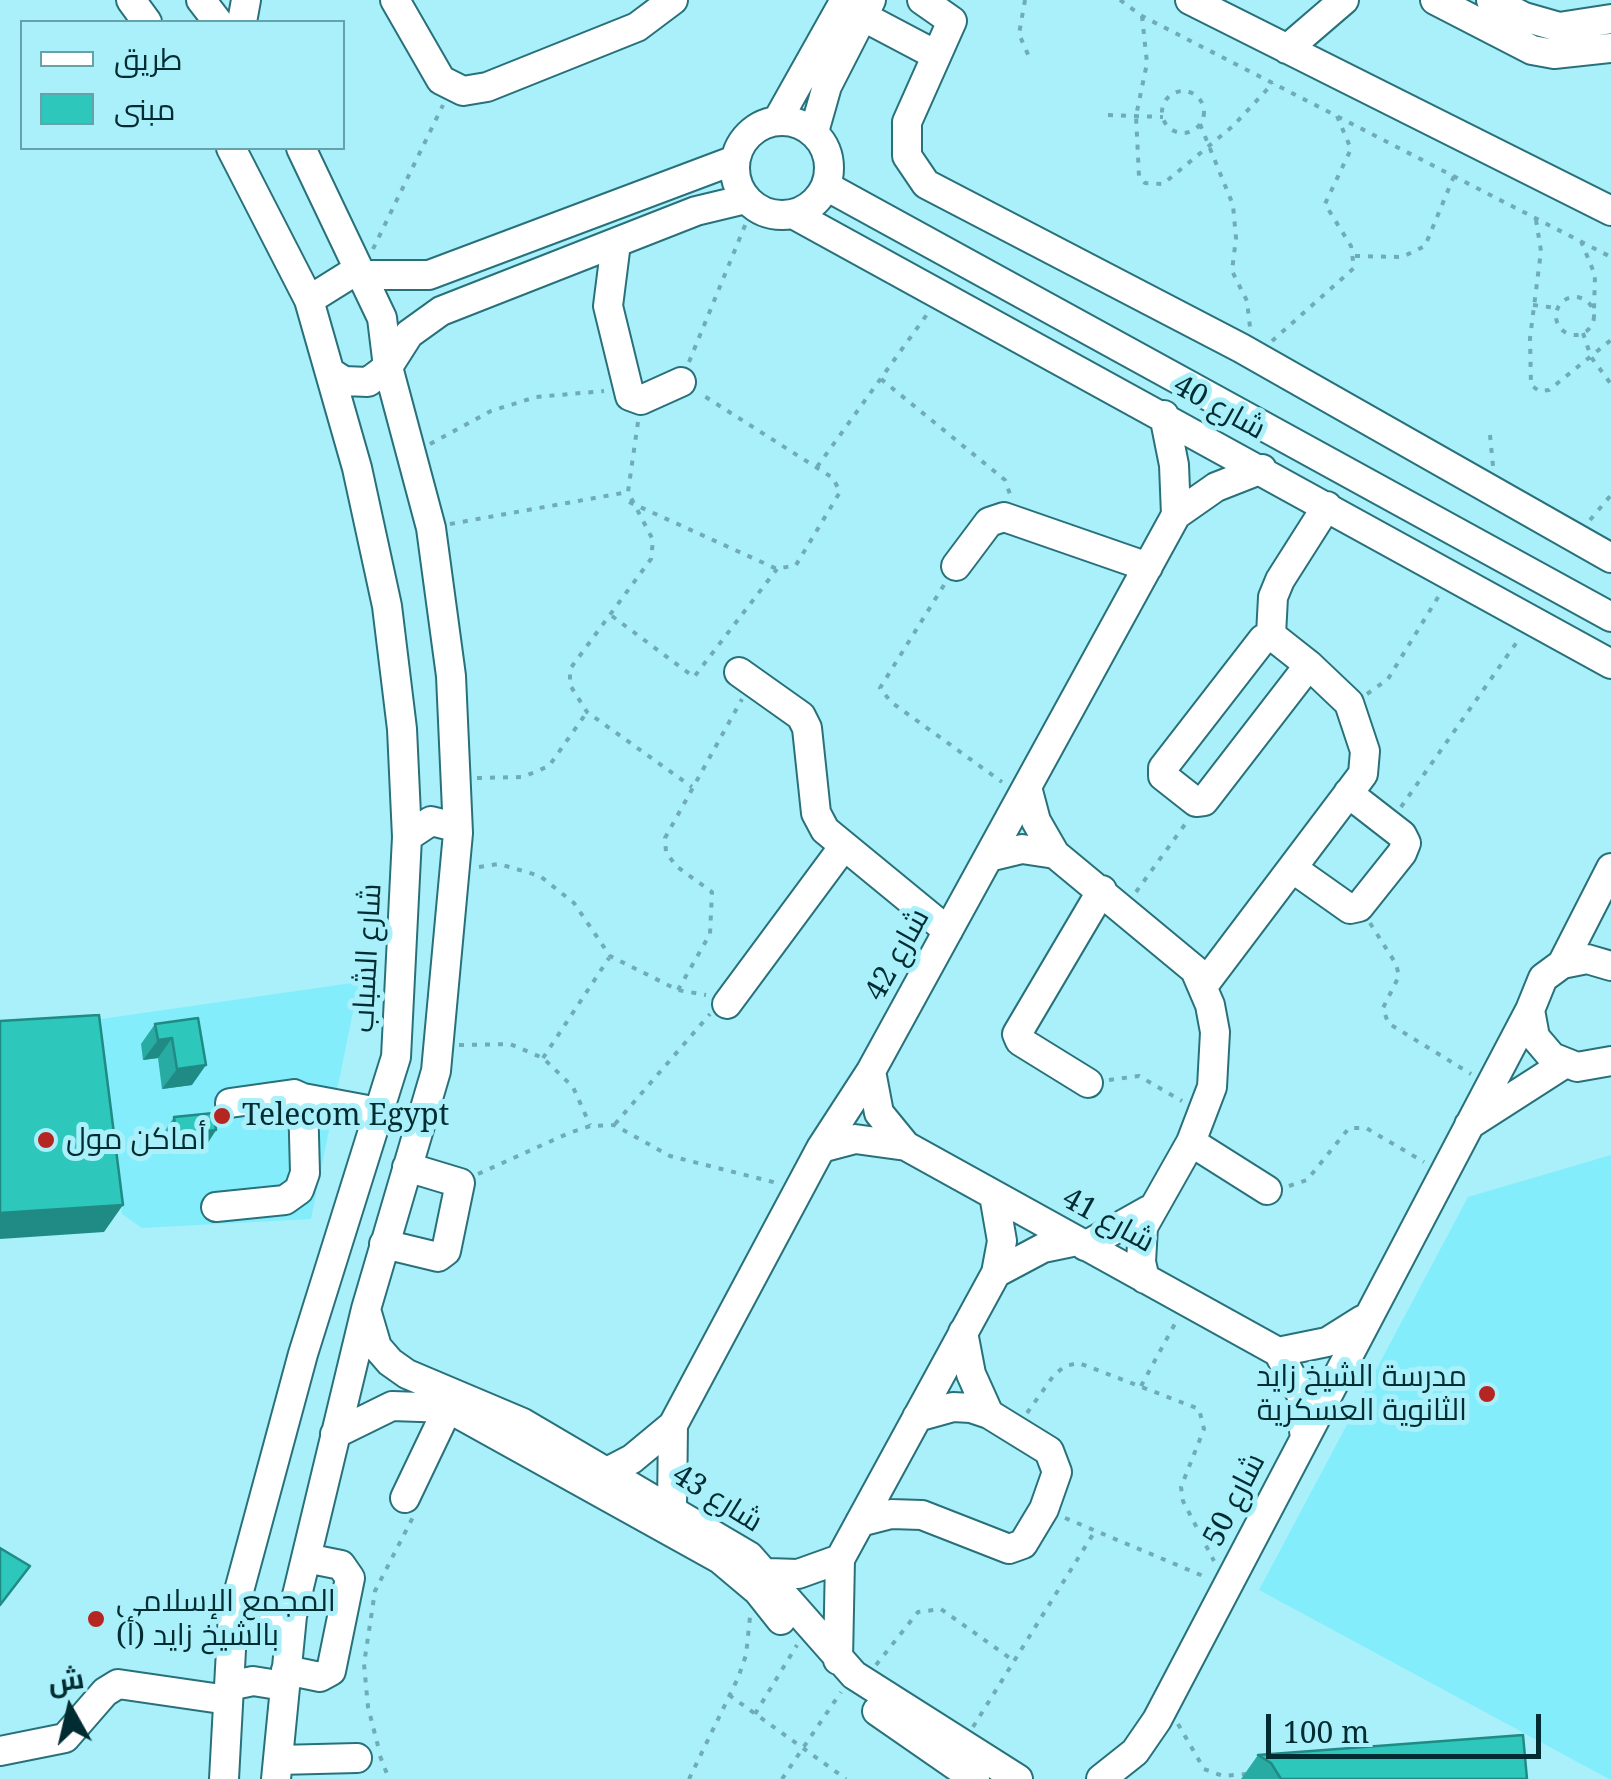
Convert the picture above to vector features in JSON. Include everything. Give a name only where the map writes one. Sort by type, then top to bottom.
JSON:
[{"type":"street","points":[[131,0],[146,20]]},
{"type":"street","points":[[200,0],[216,20]]},
{"type":"street","points":[[395,0],[433,70],[452,88],[464,91],[487,87],[638,27],[673,0]]},
{"type":"street","points":[[922,0],[950,17],[952,24],[934,54],[904,139],[915,172],[926,184],[1248,352],[1611,558]]},
{"type":"street","points":[[1190,0],[1611,211]]},
{"type":"street","points":[[1288,49],[1344,0]]},
{"type":"street","points":[[1435,0],[1532,50],[1554,54],[1604,36]]},
{"type":"street","points":[[1491,0],[1541,24],[1604,36]]},
{"type":"street","points":[[860,5],[934,54]]},
{"type":"street","points":[[777,120],[803,125],[814,132],[829,157],[826,186],[813,204],[792,214],[772,214],[750,202],[736,180],[735,160],[749,133],[777,120],[860,5]]},
{"type":"street","points":[[814,132],[827,86],[860,5]]},
{"type":"street","name":"شارع الشباب","points":[[224,1779],[233,1613],[303,1354],[396,1056],[407,837],[402,729],[387,606],[333,374],[309,300],[232,150]]},
{"type":"street","points":[[303,150],[382,318],[388,368],[431,528],[452,676],[457,778],[456,869],[440,1050],[366,1308],[292,1616],[277,1769],[357,1758]]},
{"type":"street","points":[[309,300],[337,280],[361,272],[428,276],[735,160]]},
{"type":"street","name":"شارع 40","points":[[826,186],[1611,617]]},
{"type":"street","points":[[333,374],[344,381],[368,382],[388,368],[409,334],[441,312],[696,212],[750,202]]},
{"type":"street","name":"شارع 40","points":[[792,214],[1534,618],[1611,664]]},
{"type":"street","points":[[608,306],[616,243]]},
{"type":"street","points":[[575,259],[608,306],[634,395],[682,382]]},
{"type":"street","points":[[428,276],[441,312]]},
{"type":"street","points":[[1164,415],[1174,465],[1176,516]]},
{"type":"street","name":"شارع 42","points":[[608,1471],[632,1459],[673,1425],[821,1148],[871,1071],[1176,516],[1216,487],[1262,469]]},
{"type":"street","points":[[1271,635],[1274,597],[1280,580],[1327,506]]},
{"type":"street","points":[[956,566],[989,522],[1012,517],[1148,567]]},
{"type":"street","points":[[1202,986],[1356,784],[1365,752],[1349,703],[1271,635]]},
{"type":"street","points":[[1271,635],[1262,639],[1163,768],[1163,776],[1201,804],[1309,665]]},
{"type":"street","points":[[746,677],[800,716],[806,728],[814,800],[824,830],[948,931]]},
{"type":"street","points":[[1292,868],[1342,906],[1359,907],[1406,844],[1356,784]]},
{"type":"street","points":[[1025,792],[1055,854],[1195,970],[1216,1032],[1216,1059],[1204,1113],[1191,1142],[1148,1210],[1140,1244],[1145,1278]]},
{"type":"street","points":[[407,837],[413,829],[432,821],[451,826],[458,833]]},
{"type":"street","points":[[728,1002],[844,846]]},
{"type":"street","points":[[989,857],[1022,849],[1055,854]]},
{"type":"street","points":[[1562,964],[1611,868]]},
{"type":"street","points":[[1088,1083],[1020,1041],[1017,1034],[1102,890]]},
{"type":"street","points":[[1562,964],[1588,959],[1611,966]]},
{"type":"street","name":"شارع 50","points":[[1101,1779],[1135,1752],[1166,1702],[1440,1172],[1530,1010],[1543,978],[1562,964]]},
{"type":"street","points":[[1530,1010],[1530,1024],[1542,1048],[1564,1064],[1590,1068],[1611,1061]]},
{"type":"street","points":[[1463,1129],[1564,1064]]},
{"type":"street","name":"شارع 41","points":[[871,1071],[879,1113],[906,1146]]},
{"type":"street","points":[[230,1102],[294,1094],[378,1112]]},
{"type":"street","points":[[216,1207],[285,1200],[299,1190],[305,1174],[303,1098]]},
{"type":"street","name":"شارع 41","points":[[821,1148],[872,1139],[906,1146],[1278,1352]]},
{"type":"street","points":[[1191,1142],[1267,1190]]},
{"type":"street","points":[[384,1244],[444,1256],[460,1183],[407,1167]]},
{"type":"street","points":[[849,1677],[836,1599],[840,1559],[996,1272],[1002,1241],[994,1195]]},
{"type":"street","points":[[996,1272],[1043,1248],[1081,1243],[1148,1210]]},
{"type":"street","name":"شارع 43","points":[[366,1308],[378,1346],[407,1374],[523,1424],[749,1556],[756,1576],[799,1642],[849,1677],[975,1779]]},
{"type":"street","points":[[1302,1442],[1308,1420],[1302,1396],[1278,1352],[1326,1342],[1350,1332],[1367,1316]]},
{"type":"street","points":[[963,1332],[970,1374],[988,1414]]},
{"type":"street","name":"شارع 43","points":[[336,1434],[371,1412],[392,1406],[412,1403],[448,1408],[756,1576],[849,1677],[1018,1779]]},
{"type":"street","points":[[860,1522],[891,1514],[922,1515],[1009,1550],[1023,1544],[1044,1509],[1056,1484],[1049,1451],[988,1414],[953,1407],[917,1417]]},
{"type":"street","points":[[411,1504],[448,1408]]},
{"type":"street","name":"شارع 42","points":[[672,1508],[673,1425]]},
{"type":"street","points":[[895,1458],[905,1488],[922,1515]]},
{"type":"street","points":[[0,1751],[66,1738],[105,1692],[118,1684],[229,1693],[263,1681],[320,1677],[331,1672],[350,1578],[341,1565],[306,1558]]},
{"type":"street","points":[[756,1576],[798,1574],[840,1559]]},
{"type":"street","points":[[233,1613],[254,1632],[282,1626],[292,1616]]},
{"type":"path","points":[[1025,0],[1018,34],[1030,58]]},
{"type":"path","points":[[1120,0],[1142,16],[1611,256]]},
{"type":"path","points":[[1142,16],[1148,63],[1136,116],[1139,176],[1145,183],[1163,184],[1273,83]]},
{"type":"path","points":[[361,272],[452,88]]},
{"type":"path","points":[[1200,124],[1181,132],[1168,127],[1163,117],[1166,100],[1184,92],[1202,103],[1200,124],[1206,148],[1236,222],[1232,271],[1251,317],[1248,352]]},
{"type":"path","points":[[1108,114],[1163,117]]},
{"type":"path","points":[[1248,352],[1349,276],[1355,256],[1325,204],[1351,148],[1337,116]]},
{"type":"path","points":[[1355,256],[1402,257],[1425,246],[1454,176]]},
{"type":"path","points":[[628,502],[777,569],[796,565],[840,492],[833,478],[682,382],[750,202]]},
{"type":"path","points":[[1536,220],[1541,252],[1533,306],[1531,384],[1539,391],[1550,390],[1611,340]]},
{"type":"path","points":[[1557,308],[1559,327],[1570,334],[1583,333],[1593,324],[1594,274],[1582,242]]},
{"type":"path","points":[[817,468],[942,294]]},
{"type":"path","points":[[1533,306],[1557,308],[1573,296],[1586,300],[1594,310]]},
{"type":"path","points":[[1583,333],[1591,357],[1611,384]]},
{"type":"path","points":[[881,378],[1004,480],[1012,517]]},
{"type":"path","points":[[412,454],[490,411],[521,402],[634,395],[628,502],[653,540],[651,560],[570,669],[576,700],[587,712],[692,788]]},
{"type":"path","points":[[431,528],[628,492]]},
{"type":"path","points":[[1569,534],[1589,521],[1611,496]]},
{"type":"path","points":[[956,566],[880,688],[891,702],[1025,792]]},
{"type":"path","points":[[612,616],[694,677],[777,569]]},
{"type":"path","points":[[1349,703],[1388,679],[1452,574]]},
{"type":"path","points":[[1389,824],[1534,618]]},
{"type":"path","points":[[678,990],[705,948],[713,916],[712,892],[676,866],[666,852],[665,838],[746,677]]},
{"type":"path","points":[[457,778],[523,777],[549,766],[587,712]]},
{"type":"path","points":[[1124,908],[1201,804]]},
{"type":"path","points":[[456,869],[499,864],[540,876],[574,903],[595,940],[610,956],[678,990],[728,1002]]},
{"type":"path","points":[[1359,907],[1396,964],[1399,976],[1382,1008],[1388,1023],[1488,1084]]},
{"type":"path","points":[[542,1058],[610,956]]},
{"type":"path","points":[[614,1125],[684,1040],[718,1006],[728,1002]]},
{"type":"path","points":[[440,1050],[475,1041],[510,1044],[542,1058],[573,1087],[590,1126]]},
{"type":"path","points":[[1088,1083],[1139,1076],[1204,1113]]},
{"type":"path","points":[[460,1183],[590,1126],[614,1125],[670,1156],[799,1188]]},
{"type":"path","points":[[1267,1190],[1306,1180],[1348,1128],[1366,1128],[1440,1172]]},
{"type":"path","points":[[1141,1386],[1187,1302]]},
{"type":"path","points":[[1015,1430],[1065,1366],[1079,1363],[1199,1409],[1206,1421],[1180,1487],[1182,1501],[1226,1586]]},
{"type":"path","points":[[389,1779],[368,1706],[364,1664],[375,1590],[411,1504]]},
{"type":"path","points":[[1044,1509],[1226,1586]]},
{"type":"path","points":[[963,1744],[1095,1530]]},
{"type":"path","points":[[689,1779],[746,1654],[756,1576]]},
{"type":"path","points":[[782,1779],[849,1677],[918,1612],[941,1609],[1014,1662]]},
{"type":"path","points":[[754,1714],[799,1642]]},
{"type":"path","points":[[729,1695],[846,1779]]},
{"type":"path","points":[[1166,1702],[1204,1769],[1223,1776],[1253,1770]]},
{"type":"shaded area","name":"Telecom Egypt","points":[[359,982],[311,1219],[142,1228],[122,1214],[101,1019]]},
{"type":"shaded area","name":"مدرسة الشيخ زايد الثانوية العسكرية","points":[[1611,1155],[1609,1779],[1259,1590],[1468,1197]]},
{"type":"building","name":"أماكن مول","points":[[99,1015],[123,1205],[0,1213],[0,1021]]},
{"type":"building","points":[[198,1018],[206,1065],[177,1069],[172,1038],[158,1040],[155,1024]]},
{"type":"building","points":[[214,1113],[216,1130],[176,1135],[174,1117]]},
{"type":"building","points":[[0,1548],[30,1566],[0,1605]]},
{"type":"building","points":[[1523,1735],[1527,1779],[1281,1779],[1271,1763],[1258,1755]]},
{"type":"place","name":"Telecom Egypt","points":[[222,1116]]},
{"type":"place","name":"أماكن مول","points":[[46,1140]]},
{"type":"place","name":"مدرسة الشيخ زايد الثانوية العسكرية","points":[[1487,1394]]},
{"type":"place","name":"المجمع الإسلامي (أ) بالشيخ زايد","points":[[96,1619]]}]
